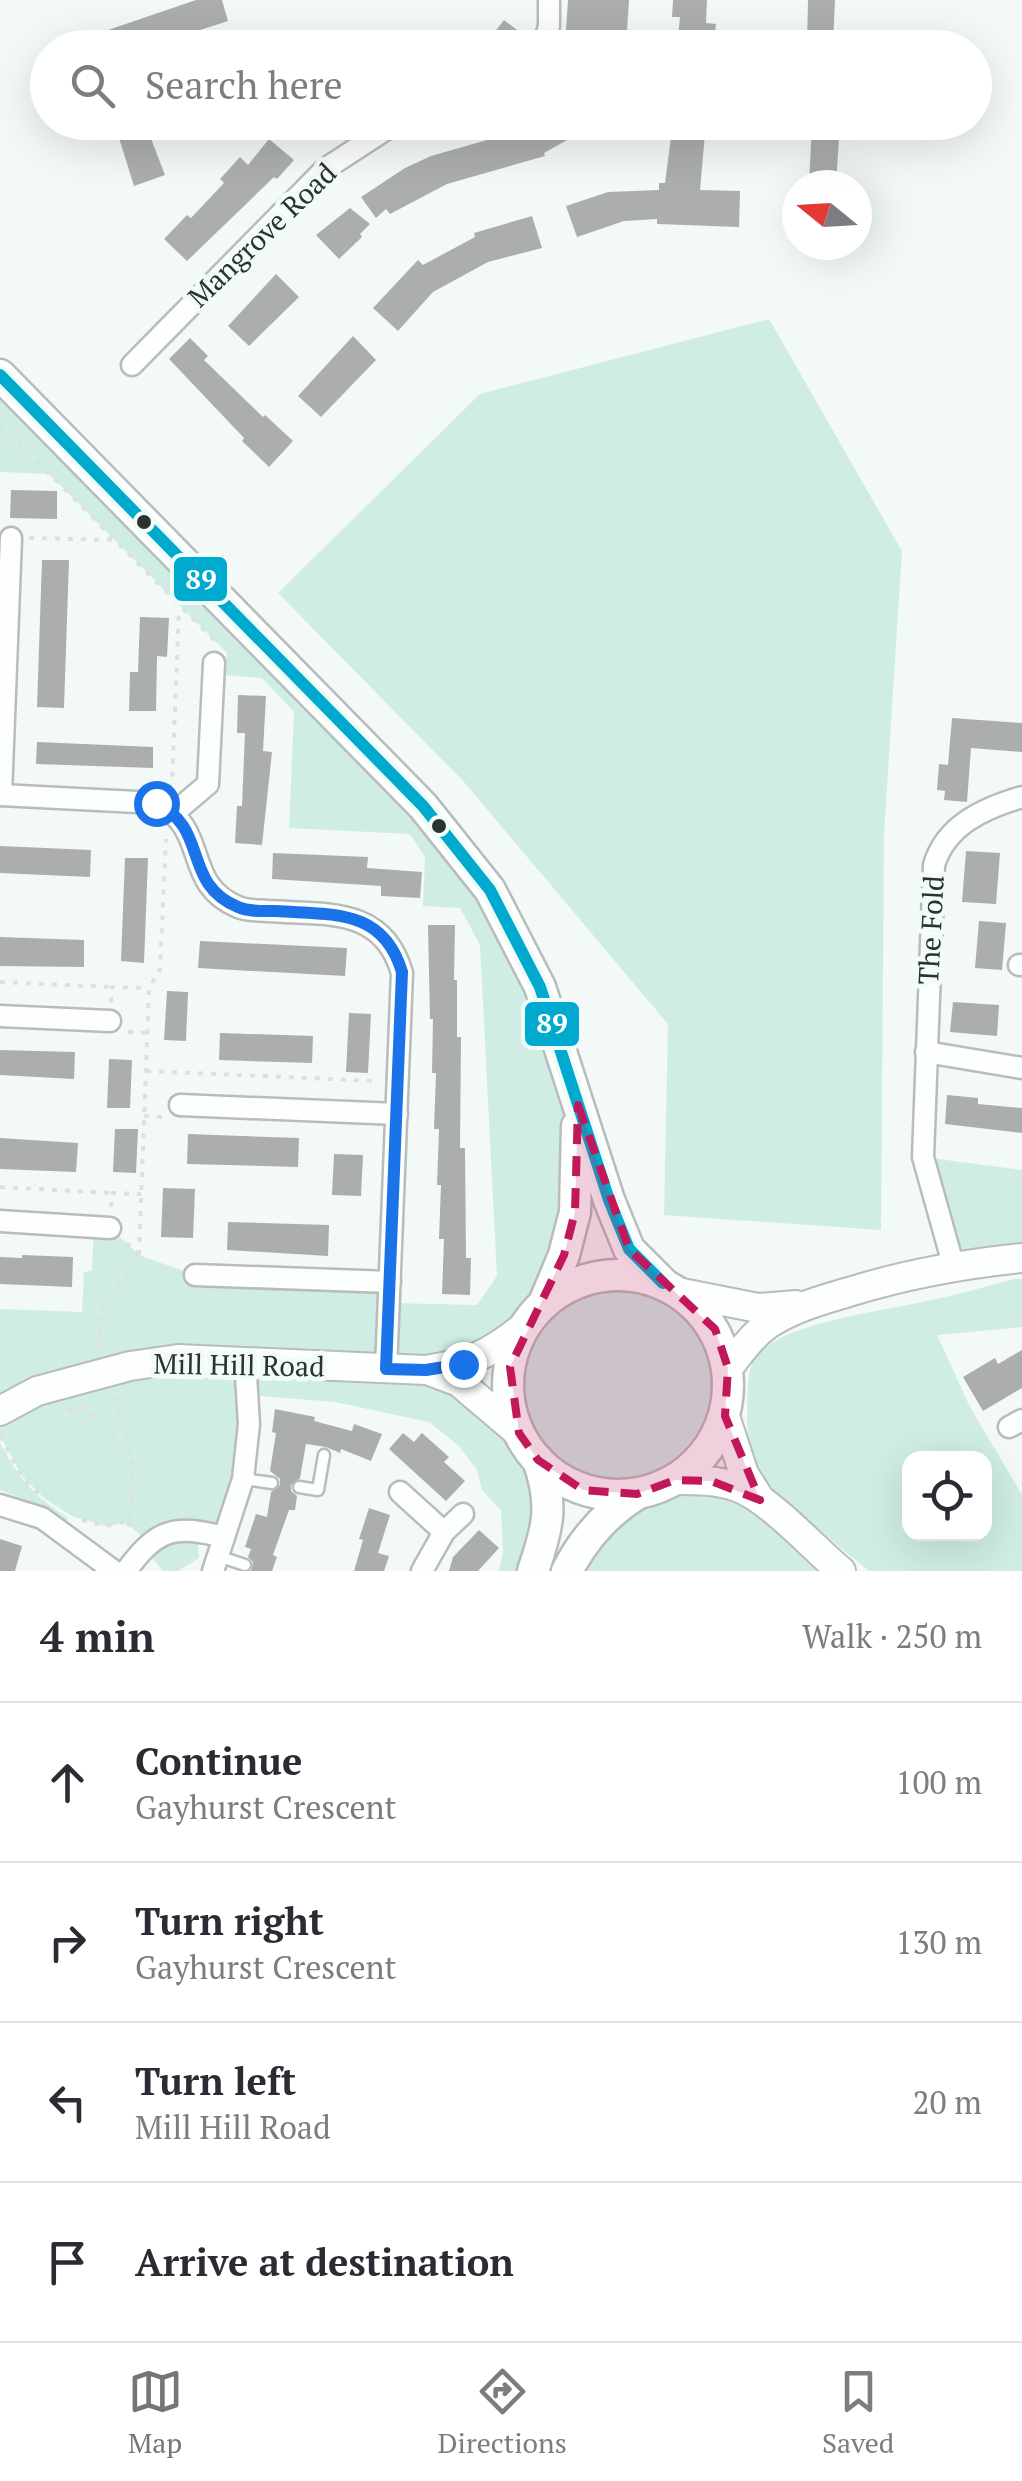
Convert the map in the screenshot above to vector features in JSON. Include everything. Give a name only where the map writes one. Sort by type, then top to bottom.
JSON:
[{"type":"main road","points":[[0,375],[457,844],[490,890],[540,987],[609,1200],[629,1249],[715,1330],[728,1368],[725,1416],[706,1453],[675,1480],[637,1494],[613,1509],[589,1534],[567,1571]]},
{"type":"main road","points":[[533,1571],[548,1522],[548,1489],[538,1460],[520,1433],[508,1390],[515,1345],[564,1255],[575,1212],[578,1104]]},
{"type":"main road","points":[[535,1314],[580,1280],[622,1274],[673,1288]]},
{"type":"main road","points":[[538,1460],[559,1478],[583,1490],[637,1494]]},
{"type":"street","points":[[548,30],[549,0]]},
{"type":"street","name":"Mangrove Road","points":[[132,364],[325,169],[370,140]]},
{"type":"street","points":[[10,538],[0,794],[166,808],[208,784],[221,658]]},
{"type":"street","name":"The Fold","points":[[953,1264],[924,1157],[934,865],[940,846],[952,833],[989,807],[1022,797]]},
{"type":"street","points":[[166,808],[191,838],[200,873],[217,896],[241,909],[345,916],[372,927],[395,950],[402,972],[386,1369]]},
{"type":"street","points":[[0,1016],[110,1021]]},
{"type":"street","points":[[926,1052],[1022,1068]]},
{"type":"street","points":[[180,1104],[397,1114]]},
{"type":"street","points":[[0,1221],[110,1228]]},
{"type":"street","points":[[728,1368],[768,1324],[807,1304],[953,1264],[1022,1258]]},
{"type":"street","points":[[196,1275],[390,1282]]},
{"type":"street","points":[[673,1288],[758,1308],[807,1304]]},
{"type":"street","name":"Mill Hill Road","points":[[5,1421],[37,1391],[130,1366],[178,1359],[426,1370],[463,1364],[492,1352],[535,1314]]},
{"type":"street","points":[[126,1571],[149,1542],[168,1532],[190,1528],[218,1554],[243,1479],[249,1424],[245,1360]]},
{"type":"street","name":"Mill Hill Road","points":[[426,1370],[459,1382],[520,1433]]},
{"type":"street","points":[[725,1416],[744,1474],[760,1500]]},
{"type":"street","points":[[675,1480],[712,1481],[739,1488],[760,1500],[841,1571]]},
{"type":"street","points":[[400,1492],[444,1532]]},
{"type":"street","points":[[0,1505],[42,1518],[114,1571]]},
{"type":"street","points":[[422,1571],[444,1532],[463,1514]]},
{"type":"lane","points":[[298,1487],[318,1490],[324,1454]]},
{"type":"lane","points":[[243,1479],[272,1483]]},
{"type":"lane","points":[[218,1554],[246,1565]]},
{"type":"path","points":[[0,424],[180,606],[221,658]]},
{"type":"path","points":[[10,538],[114,540]]},
{"type":"path","points":[[100,1352],[99,1314],[139,1256],[149,988],[160,970],[180,606]]},
{"type":"path","points":[[0,982],[149,988]]},
{"type":"path","points":[[110,1021],[112,987]]},
{"type":"path","points":[[146,1071],[398,1082]]},
{"type":"path","points":[[0,1187],[141,1194]]},
{"type":"path","points":[[112,1193],[110,1228],[139,1256]]},
{"type":"path","points":[[112,1391],[132,1450],[126,1522]]},
{"type":"path","points":[[68,1410],[85,1408],[132,1450]]},
{"type":"path","points":[[5,1421],[0,1436],[22,1476],[45,1499]]},
{"type":"path","points":[[72,1516],[104,1526],[126,1522]]},
{"type":"path","points":[[126,1522],[149,1542]]},
{"type":"highlighted area","points":[[578,1105],[629,1249],[715,1329],[728,1368],[725,1416],[760,1500],[711,1481],[675,1480],[637,1494],[583,1490],[538,1460],[519,1433],[510,1367],[564,1255],[575,1212]]},
{"type":"green space","points":[[769,319],[902,551],[884,833],[881,1230],[664,1215],[668,1024],[464,782],[278,593],[480,394]]},
{"type":"green space","points":[[0,375],[490,890],[578,1105],[575,1212],[544,1303],[526,1325],[429,1369],[519,1433],[538,1460],[533,1571],[499,1571],[503,1551],[501,1510],[482,1490],[477,1470],[459,1446],[429,1422],[335,1402],[248,1395],[224,1537],[149,1542],[126,1523],[105,1526],[72,1516],[45,1499],[22,1476],[0,1436],[0,1309],[82,1312],[84,1272],[92,1271],[94,1226],[110,1228],[139,1255],[195,1275],[390,1282],[390,1303],[477,1305],[497,1276],[480,945],[460,908],[423,906],[425,857],[410,834],[289,828],[294,712],[262,678],[224,675],[227,653],[49,474],[0,472]]},
{"type":"green space","points":[[923,1157],[1022,1170],[1022,1258],[953,1264]]},
{"type":"green space","points":[[1022,1279],[1022,1327],[937,1335],[969,1405],[1022,1495],[1022,1571],[869,1571],[767,1488],[751,1453],[747,1415],[749,1374],[763,1348],[803,1329]]},
{"type":"green space","points":[[614,1285],[651,1293],[682,1314],[703,1345],[711,1382],[703,1419],[682,1450],[651,1471],[614,1479],[577,1471],[546,1450],[525,1419],[517,1382],[525,1345],[546,1314],[577,1293]]},
{"type":"green space","points":[[0,1443],[28,1485],[67,1517],[68,1526],[37,1505],[0,1490]]},
{"type":"green space","points":[[675,1480],[711,1481],[841,1571],[567,1571],[637,1494]]},
{"type":"green space","points":[[183,1537],[201,1541],[199,1558],[178,1571],[163,1571],[150,1555]]},
{"type":"building","points":[[196,0],[222,0],[228,21],[200,30],[108,30]]},
{"type":"building","points":[[568,0],[629,0],[627,30],[566,30]]},
{"type":"building","points":[[673,0],[707,0],[706,23],[716,24],[715,30],[679,30],[680,17],[672,17]]},
{"type":"building","points":[[808,0],[835,0],[834,30],[807,30]]},
{"type":"building","points":[[504,20],[517,30],[496,30]]},
{"type":"building","points":[[120,140],[152,140],[165,175],[134,186]]},
{"type":"building","points":[[268,140],[294,160],[187,261],[164,239],[187,215],[191,218],[224,183],[220,179],[240,157],[248,165]]},
{"type":"building","points":[[487,140],[567,140],[544,153],[545,156],[447,184],[390,214],[386,209],[376,218],[361,197],[431,156]]},
{"type":"building","points":[[671,140],[704,140],[700,190],[740,191],[739,227],[657,224],[657,219],[624,221],[577,237],[566,206],[608,192],[659,190],[659,183],[665,183]]},
{"type":"building","points":[[811,140],[839,140],[837,170],[810,170]]},
{"type":"building","points":[[350,208],[370,224],[339,259],[316,235]]},
{"type":"building","points":[[532,216],[542,248],[488,262],[433,292],[398,331],[373,308],[418,260],[423,265],[475,237],[474,233]]},
{"type":"building","points":[[276,274],[299,297],[249,346],[228,326]]},
{"type":"building","points":[[353,336],[376,360],[321,417],[298,396]]},
{"type":"building","points":[[190,338],[208,356],[204,360],[293,441],[269,467],[169,359]]},
{"type":"building","points":[[11,490],[57,491],[57,519],[10,518]]},
{"type":"building","points":[[42,560],[69,560],[64,708],[37,707]]},
{"type":"building","points":[[140,617],[169,618],[167,657],[157,656],[156,711],[129,711],[130,672],[138,672]]},
{"type":"building","points":[[238,695],[266,696],[263,751],[272,752],[262,845],[235,843],[237,806],[242,806],[245,733],[237,733]]},
{"type":"building","points":[[952,718],[1022,723],[1022,752],[971,748],[967,802],[944,800],[945,791],[937,790],[939,764],[948,765]]},
{"type":"building","points":[[37,742],[153,747],[153,768],[36,764]]},
{"type":"building","points":[[0,846],[91,850],[90,877],[0,873]]},
{"type":"building","points":[[966,851],[1000,853],[996,904],[962,902]]},
{"type":"building","points":[[273,853],[368,857],[367,868],[422,872],[420,898],[381,896],[381,886],[272,879]]},
{"type":"building","points":[[125,858],[148,858],[144,963],[121,961]]},
{"type":"building","points":[[979,921],[1006,923],[1002,970],[975,968]]},
{"type":"building","points":[[428,925],[455,925],[457,1037],[461,1037],[460,1148],[465,1148],[470,1295],[442,1294],[444,1239],[439,1239],[441,1185],[437,1185],[439,1129],[434,1129],[436,1073],[432,1073]]},
{"type":"building","points":[[0,937],[84,940],[84,967],[0,966]]},
{"type":"building","points":[[200,941],[347,948],[345,976],[198,968]]},
{"type":"building","points":[[167,991],[188,992],[186,1041],[164,1040]]},
{"type":"building","points":[[953,1002],[999,1005],[997,1036],[950,1032]]},
{"type":"building","points":[[349,1013],[371,1014],[368,1073],[346,1072]]},
{"type":"building","points":[[220,1033],[313,1036],[312,1063],[219,1060]]},
{"type":"building","points":[[0,1050],[75,1052],[74,1079],[0,1075]]},
{"type":"building","points":[[109,1059],[132,1060],[130,1108],[107,1108]]},
{"type":"building","points":[[947,1095],[978,1098],[978,1104],[1022,1108],[1022,1133],[945,1124]]},
{"type":"building","points":[[115,1129],[138,1129],[136,1173],[113,1172]]},
{"type":"building","points":[[188,1134],[299,1138],[298,1167],[187,1164]]},
{"type":"building","points":[[0,1138],[78,1143],[76,1172],[0,1169]]},
{"type":"building","points":[[334,1154],[363,1155],[361,1196],[332,1195]]},
{"type":"building","points":[[163,1188],[195,1189],[193,1238],[161,1237]]},
{"type":"building","points":[[228,1222],[329,1225],[328,1256],[227,1250]]},
{"type":"building","points":[[0,1257],[73,1257],[72,1287],[0,1284]]},
{"type":"building","points":[[1022,1350],[1022,1388],[983,1411],[963,1377],[995,1358],[998,1364]]},
{"type":"building","points":[[275,1409],[315,1417],[314,1421],[352,1431],[354,1424],[382,1434],[371,1461],[341,1449],[340,1453],[306,1444],[300,1478],[291,1485],[297,1496],[295,1510],[289,1510],[273,1555],[277,1557],[272,1571],[251,1571],[251,1549],[245,1547],[256,1514],[267,1517],[271,1492],[280,1485],[280,1479],[270,1471]]},
{"type":"building","points":[[403,1433],[414,1442],[422,1433],[449,1457],[444,1462],[465,1481],[446,1501],[389,1449]]},
{"type":"building","points":[[369,1508],[390,1515],[378,1553],[389,1556],[384,1571],[354,1571],[363,1540],[359,1539]]},
{"type":"building","points":[[479,1530],[499,1548],[478,1571],[449,1571],[453,1557]]},
{"type":"building","points":[[0,1539],[22,1546],[15,1571],[0,1571]]},
{"type":"transit line","name":"89","points":[[0,375],[423,806],[490,890],[540,987],[609,1200],[629,1249],[663,1283]]},
{"type":"route","points":[[156,803],[175,812],[191,838],[200,873],[217,896],[241,909],[345,916],[372,927],[395,950],[402,972],[386,1369],[426,1370],[463,1364]]}]
